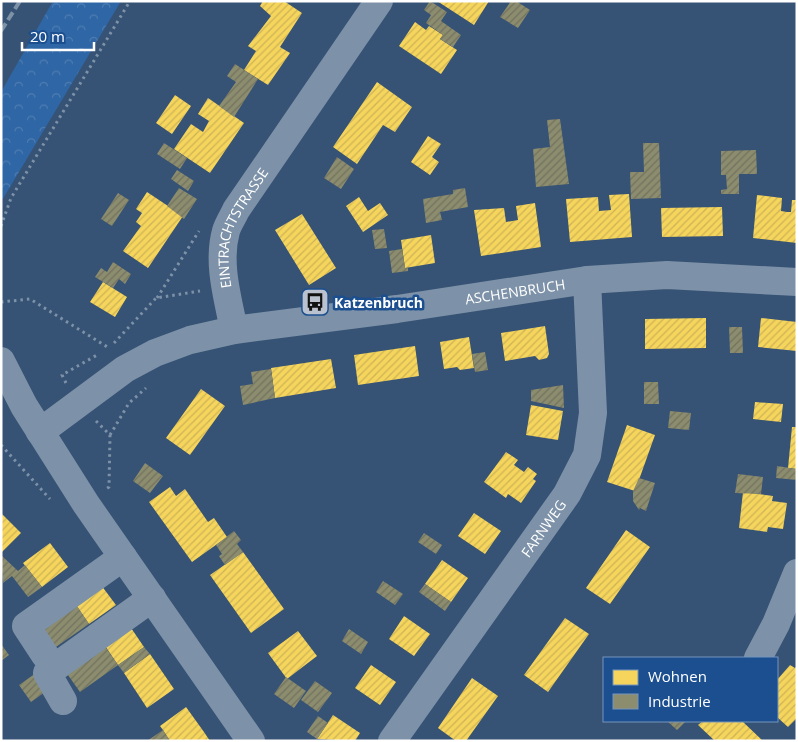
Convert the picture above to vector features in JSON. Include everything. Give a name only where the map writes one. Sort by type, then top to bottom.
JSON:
[{"type":"street","name":"EINTRACHTSTRASSE","points":[[234,330],[225,286],[222,248],[226,229],[236,210],[380,1]]},
{"type":"street","name":"ASCHENBRUCH","points":[[234,330],[397,309],[587,280],[667,276],[797,282]]},
{"type":"street","name":"FARNWEG","points":[[392,741],[567,494],[587,455],[593,413],[587,280]]},
{"type":"street","points":[[40,432],[125,370],[155,353],[190,340],[234,330]]},
{"type":"street","points":[[1,361],[40,432],[123,557],[251,741]]},
{"type":"street","points":[[45,656],[26,626],[123,557]]},
{"type":"street","points":[[759,657],[776,624],[797,573]]},
{"type":"street","points":[[63,701],[47,673],[152,598]]},
{"type":"path","points":[[1,226],[11,198],[130,1]]},
{"type":"path","points":[[78,404],[62,375],[109,348],[132,327],[156,298],[199,230],[236,210]]},
{"type":"path","points":[[156,298],[225,286]]},
{"type":"path","points":[[1,302],[30,299],[109,348]]},
{"type":"green space","points":[[53,1],[121,1],[1,202],[1,92]]},
{"type":"building: Wohnen","points":[[263,1],[284,1],[302,13],[280,47],[290,53],[268,85],[244,70],[256,51],[248,46],[271,16],[260,6]]},
{"type":"building: Wohnen","points":[[437,1],[489,1],[474,25]]},
{"type":"building: Wohnen","points":[[415,22],[426,30],[429,26],[443,35],[440,39],[457,50],[441,74],[399,46]]},
{"type":"building: Wohnen","points":[[377,82],[412,107],[395,132],[383,125],[357,164],[333,147]]},
{"type":"building: Wohnen","points":[[175,95],[191,106],[172,134],[156,123]]},
{"type":"building: Wohnen","points":[[208,98],[244,123],[210,173],[174,149],[191,124],[203,132],[209,121],[198,114]]},
{"type":"building: Wohnen","points":[[428,136],[441,144],[432,157],[439,162],[430,175],[411,162]]},
{"type":"building: Wohnen","points":[[147,192],[183,216],[148,268],[123,251],[141,226],[136,222],[142,213],[136,209]]},
{"type":"building: Wohnen","points":[[629,194],[632,237],[570,242],[566,199],[598,197],[599,211],[611,210],[609,195]]},
{"type":"building: Wohnen","points":[[757,195],[782,198],[781,211],[787,212],[791,212],[792,200],[797,200],[797,243],[753,238]]},
{"type":"building: Wohnen","points":[[359,197],[368,211],[380,203],[388,215],[363,232],[346,206]]},
{"type":"building: Wohnen","points":[[535,203],[541,247],[481,256],[474,210],[504,208],[506,222],[518,220],[516,206]]},
{"type":"building: Wohnen","points":[[722,207],[723,236],[662,237],[661,208]]},
{"type":"building: Wohnen","points":[[302,214],[336,268],[309,285],[275,230]]},
{"type":"building: Wohnen","points":[[431,235],[435,263],[405,268],[401,240]]},
{"type":"building: Wohnen","points":[[103,282],[127,297],[115,317],[90,302]]},
{"type":"building: Wohnen","points":[[706,318],[706,348],[645,349],[645,319]]},
{"type":"building: Wohnen","points":[[761,318],[797,322],[797,351],[758,347]]},
{"type":"building: Wohnen","points":[[545,326],[549,354],[547,358],[539,360],[535,356],[505,361],[501,333]]},
{"type":"building: Wohnen","points":[[469,337],[474,368],[460,370],[457,367],[444,369],[440,342]]},
{"type":"building: Wohnen","points":[[415,346],[419,376],[358,385],[354,355]]},
{"type":"building: Wohnen","points":[[331,359],[336,388],[275,398],[271,368]]},
{"type":"building: Wohnen","points":[[201,389],[225,406],[190,455],[166,438]]},
{"type":"building: Wohnen","points":[[755,402],[783,404],[781,422],[753,419]]},
{"type":"building: Wohnen","points":[[531,405],[563,411],[558,440],[526,435]]},
{"type":"building: Wohnen","points":[[627,425],[655,435],[635,491],[607,482]]},
{"type":"building: Wohnen","points":[[792,427],[797,427],[797,469],[788,468]]},
{"type":"building: Wohnen","points":[[506,452],[518,460],[514,465],[524,472],[528,467],[537,474],[533,479],[536,481],[521,503],[508,494],[506,498],[484,482]]},
{"type":"building: Wohnen","points":[[170,487],[176,496],[185,489],[208,522],[214,518],[227,537],[192,562],[149,502]]},
{"type":"building: Wohnen","points":[[743,492],[773,496],[772,501],[787,503],[783,529],[768,527],[767,532],[739,528]]},
{"type":"building: Wohnen","points":[[1,513],[21,533],[1,553]]},
{"type":"building: Wohnen","points":[[474,513],[501,531],[485,554],[458,536]]},
{"type":"building: Wohnen","points":[[626,530],[650,547],[610,604],[586,588]]},
{"type":"building: Wohnen","points":[[50,543],[68,567],[42,587],[23,563]]},
{"type":"building: Wohnen","points":[[243,552],[284,609],[251,633],[210,575]]},
{"type":"building: Wohnen","points":[[442,560],[468,578],[451,602],[425,584]]},
{"type":"building: Wohnen","points":[[98,581],[116,605],[89,624],[72,599]]},
{"type":"building: Wohnen","points":[[404,616],[430,634],[414,656],[389,639]]},
{"type":"building: Wohnen","points":[[565,618],[589,634],[548,692],[524,675]]},
{"type":"building: Wohnen","points":[[127,622],[144,647],[118,665],[101,640]]},
{"type":"building: Wohnen","points":[[298,631],[317,656],[287,679],[268,653]]},
{"type":"building: Wohnen","points":[[150,654],[174,689],[147,708],[124,673]]},
{"type":"building: Wohnen","points":[[371,665],[396,682],[380,705],[355,688]]},
{"type":"building: Wohnen","points":[[790,665],[795,668],[797,666],[797,718],[788,727],[778,718],[778,679]]},
{"type":"building: Wohnen","points":[[472,678],[498,696],[466,741],[456,741],[438,728]]},
{"type":"building: Wohnen","points":[[186,707],[210,741],[170,741],[160,726]]},
{"type":"building: Wohnen","points":[[333,715],[360,733],[355,741],[317,739]]},
{"type":"building: Wohnen","points":[[702,722],[743,722],[763,741],[715,741],[698,725]]},
{"type":"building: Industrie","points":[[430,1],[447,12],[441,21],[461,35],[453,47],[440,39],[443,35],[426,23],[431,15],[424,10]]},
{"type":"building: Industrie","points":[[511,1],[516,1],[530,10],[518,28],[500,17]]},
{"type":"building: Industrie","points":[[235,64],[258,79],[234,117],[219,106],[236,82],[227,76]]},
{"type":"building: Industrie","points":[[560,119],[569,184],[536,187],[533,149],[550,147],[547,120]]},
{"type":"building: Industrie","points":[[164,143],[187,158],[180,169],[157,154]]},
{"type":"building: Industrie","points":[[643,143],[659,143],[661,198],[631,199],[630,172],[644,172]]},
{"type":"building: Industrie","points":[[756,150],[757,174],[739,174],[739,194],[721,194],[721,190],[727,189],[726,175],[721,175],[721,151]]},
{"type":"building: Industrie","points":[[337,157],[354,169],[341,189],[324,178]]},
{"type":"building: Industrie","points":[[177,170],[194,181],[188,191],[171,179]]},
{"type":"building: Industrie","points":[[179,188],[197,199],[184,219],[167,206]]},
{"type":"building: Industrie","points":[[465,188],[468,207],[440,212],[442,220],[426,223],[423,199],[453,194],[453,190]]},
{"type":"building: Industrie","points":[[118,193],[129,200],[112,226],[101,219]]},
{"type":"building: Industrie","points":[[384,229],[387,248],[375,249],[372,230]]},
{"type":"building: Industrie","points":[[402,249],[405,268],[408,268],[408,271],[392,273],[389,251]]},
{"type":"building: Industrie","points":[[113,262],[131,274],[125,284],[119,279],[113,288],[95,277],[101,268],[107,272]]},
{"type":"building: Industrie","points":[[729,327],[742,327],[743,353],[730,353]]},
{"type":"building: Industrie","points":[[485,352],[488,370],[475,372],[472,354]]},
{"type":"building: Industrie","points":[[271,369],[275,398],[243,405],[240,386],[253,384],[251,372]]},
{"type":"building: Industrie","points":[[644,382],[658,382],[659,404],[644,404]]},
{"type":"building: Industrie","points":[[563,385],[564,408],[531,401],[531,390]]},
{"type":"building: Industrie","points":[[670,411],[691,413],[689,430],[668,428]]},
{"type":"building: Industrie","points":[[145,463],[163,476],[150,493],[133,481]]},
{"type":"building: Industrie","points":[[777,466],[797,469],[797,480],[776,478]]},
{"type":"building: Industrie","points":[[738,474],[763,477],[761,494],[735,493]]},
{"type":"building: Industrie","points":[[639,478],[655,483],[646,511],[640,508],[639,510],[633,501],[633,491]]},
{"type":"building: Industrie","points":[[234,531],[241,540],[237,544],[243,552],[225,565],[219,556],[222,554],[216,545]]},
{"type":"building: Industrie","points":[[424,533],[442,545],[436,554],[418,542]]},
{"type":"building: Industrie","points":[[1,555],[18,571],[25,565],[42,587],[28,597],[12,576],[3,583]]},
{"type":"building: Industrie","points":[[383,581],[403,594],[395,605],[376,592]]},
{"type":"building: Industrie","points":[[425,584],[451,602],[445,611],[419,592]]},
{"type":"building: Industrie","points":[[75,603],[89,624],[53,649],[36,624]]},
{"type":"building: Industrie","points":[[349,629],[368,642],[361,654],[342,641]]},
{"type":"building: Industrie","points":[[101,641],[118,665],[80,692],[63,668]]},
{"type":"building: Industrie","points":[[1,644],[9,655],[1,661]]},
{"type":"building: Industrie","points":[[144,647],[150,654],[124,673],[118,665]]},
{"type":"building: Industrie","points":[[36,673],[48,690],[31,702],[19,685]]},
{"type":"building: Industrie","points":[[286,677],[306,691],[294,708],[274,694]]},
{"type":"building: Industrie","points":[[315,681],[332,693],[318,712],[301,700]]},
{"type":"building: Industrie","points":[[318,716],[328,723],[317,739],[307,732]]},
{"type":"building: Industrie","points":[[668,722],[685,722],[677,730]]},
{"type":"building: Industrie","points":[[163,730],[170,741],[147,741]]},
{"type":"railway","points":[[1,31],[20,1]]},
{"type":"place","name":"Katzenbruch","points":[[315,302]]}]
